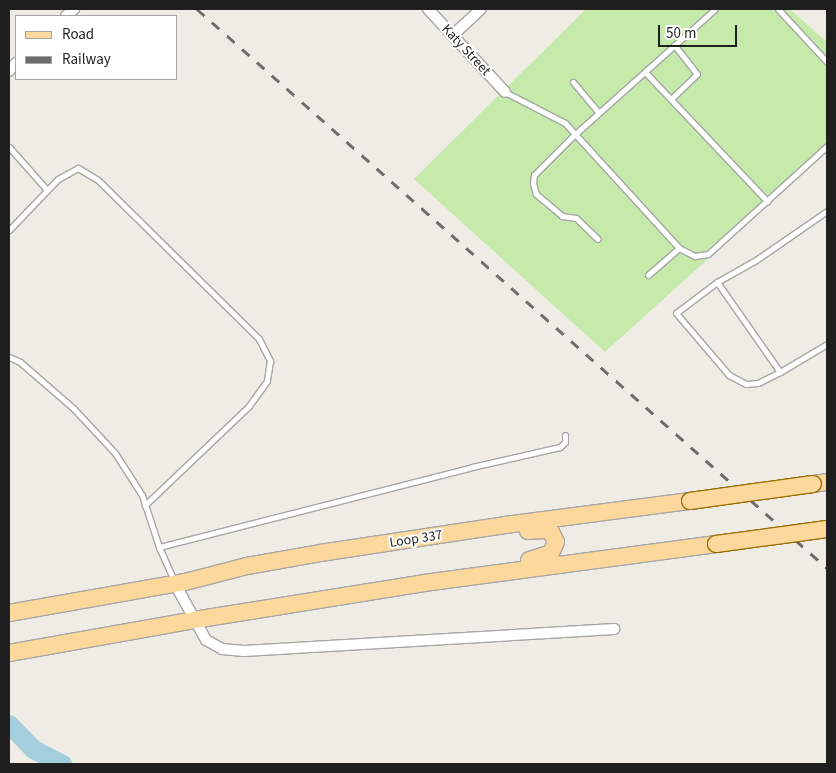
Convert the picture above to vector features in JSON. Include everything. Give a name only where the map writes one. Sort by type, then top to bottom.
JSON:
[{"type":"main road","name":"Loop 337","points":[[9,613],[175,584],[246,566],[320,553],[506,525],[820,483]]},
{"type":"main road","points":[[16,652],[326,598],[543,566],[827,529]]},
{"type":"main road","points":[[320,553],[376,552],[538,530],[551,532],[556,542],[555,548],[545,557],[382,581],[326,598]]},
{"type":"street","name":"Katy Street","points":[[428,9],[505,92]]},
{"type":"street","points":[[453,36],[481,9]]},
{"type":"street","points":[[175,584],[206,640],[222,649],[244,651],[614,629]]},
{"type":"lane","points":[[598,239],[576,218],[562,216],[536,194],[533,182],[534,175],[575,134],[715,9]]},
{"type":"lane","points":[[778,9],[827,62]]},
{"type":"lane","points":[[671,100],[697,74],[674,45]]},
{"type":"lane","points":[[644,72],[767,201]]},
{"type":"lane","points":[[573,82],[599,113]]},
{"type":"lane","points":[[505,92],[565,123],[679,248],[695,256],[708,254],[827,146]]},
{"type":"lane","points":[[9,147],[47,190]]},
{"type":"lane","points":[[9,230],[58,179],[78,168],[98,180],[259,339],[270,361],[267,380],[250,406],[145,505]]},
{"type":"lane","points":[[827,211],[756,260],[717,282],[676,313],[729,375],[746,384],[758,383],[827,344]]},
{"type":"lane","points":[[648,275],[679,248]]},
{"type":"lane","points":[[717,282],[780,372]]},
{"type":"lane","points":[[9,357],[20,362],[74,409],[115,453],[142,495],[159,547],[175,584]]},
{"type":"lane","points":[[159,547],[462,469],[560,447],[565,442],[565,435]]},
{"type":"green space","points":[[586,9],[790,9],[827,42],[827,151],[605,352],[414,179]]},
{"type":"waterway","points":[[9,724],[33,749],[62,764]]},
{"type":"railway","points":[[197,9],[827,568]]}]
